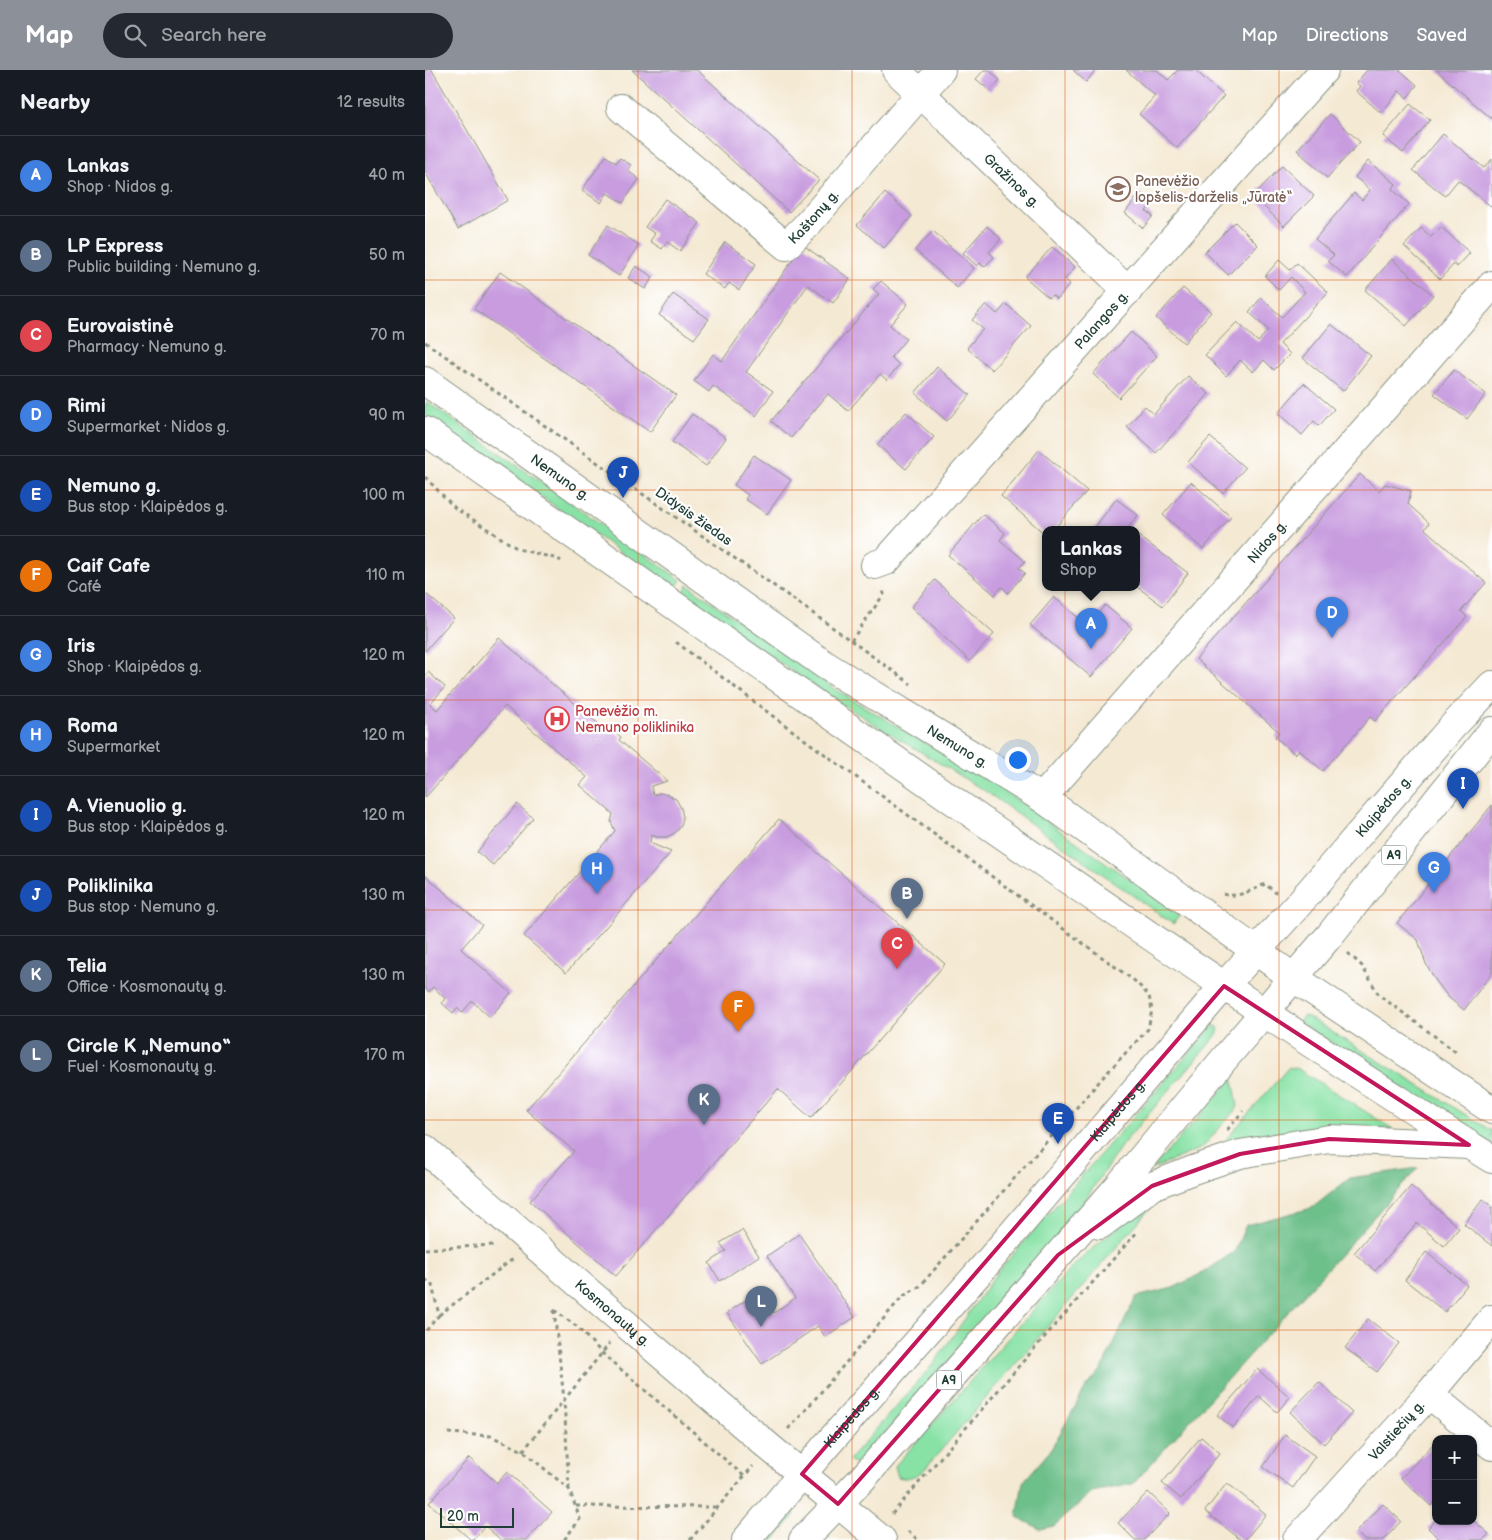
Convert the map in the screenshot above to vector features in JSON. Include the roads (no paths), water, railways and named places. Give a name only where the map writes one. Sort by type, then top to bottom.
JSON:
[{"type":"main road","name":"Gražinos g.","points":[[896,70],[1127,291]]},
{"type":"main road","name":"Kaštonų g.","points":[[621,108],[786,246],[805,227],[941,70]]},
{"type":"main road","name":"Palangos g.","points":[[875,565],[886,561],[1324,70]]},
{"type":"main road","name":"Nidos g.","points":[[1042,798],[1492,285]]},
{"type":"main road","name":"Nemuno g.","points":[[425,381],[825,665],[1042,798],[1294,978],[1492,1110]]},
{"type":"main road","points":[[425,430],[884,753],[1224,986],[1481,1152]]},
{"type":"main road","name":"Klaipėdos g.","points":[[746,1540],[982,1269],[1224,986],[1492,685]]},
{"type":"main road","name":"A9","points":[[803,1540],[862,1480],[1058,1255],[1330,936],[1492,731]]},
{"type":"main road","points":[[1058,1255],[1152,1186],[1240,1154],[1329,1139],[1481,1152]]},
{"type":"main road","name":"Kosmonautų g.","points":[[425,1149],[626,1324],[878,1537]]},
{"type":"main road","name":"Valstiečių g.","points":[[1297,1540],[1429,1394],[1492,1319]]},
{"type":"main road","points":[[1429,1394],[1492,1446]]},
{"type":"place","name":"Panevėžio lopšelis-darželis „Jūratė“","points":[[1118,189]]},
{"type":"place","name":"Poliklinika","points":[[623,498]]},
{"type":"place","name":"Rimi","points":[[1332,638]]},
{"type":"place","name":"Lankas","points":[[1091,649]]},
{"type":"place","name":"Panevėžio m. Nemuno poliklinika","points":[[557,719]]},
{"type":"place","name":"A. Vienuolio g.","points":[[1463,809]]},
{"type":"place","name":"Iris","points":[[1434,893]]},
{"type":"place","name":"Roma","points":[[597,894]]},
{"type":"place","name":"LP Express","points":[[907,919]]},
{"type":"place","name":"Eurovaistinė","points":[[897,969]]},
{"type":"place","name":"Caif Cafe","points":[[738,1032]]},
{"type":"place","name":"Telia","points":[[704,1125]]},
{"type":"place","name":"Nemuno g.","points":[[1058,1144]]},
{"type":"place","name":"Circle K „Nemuno“","points":[[761,1327]]}]
